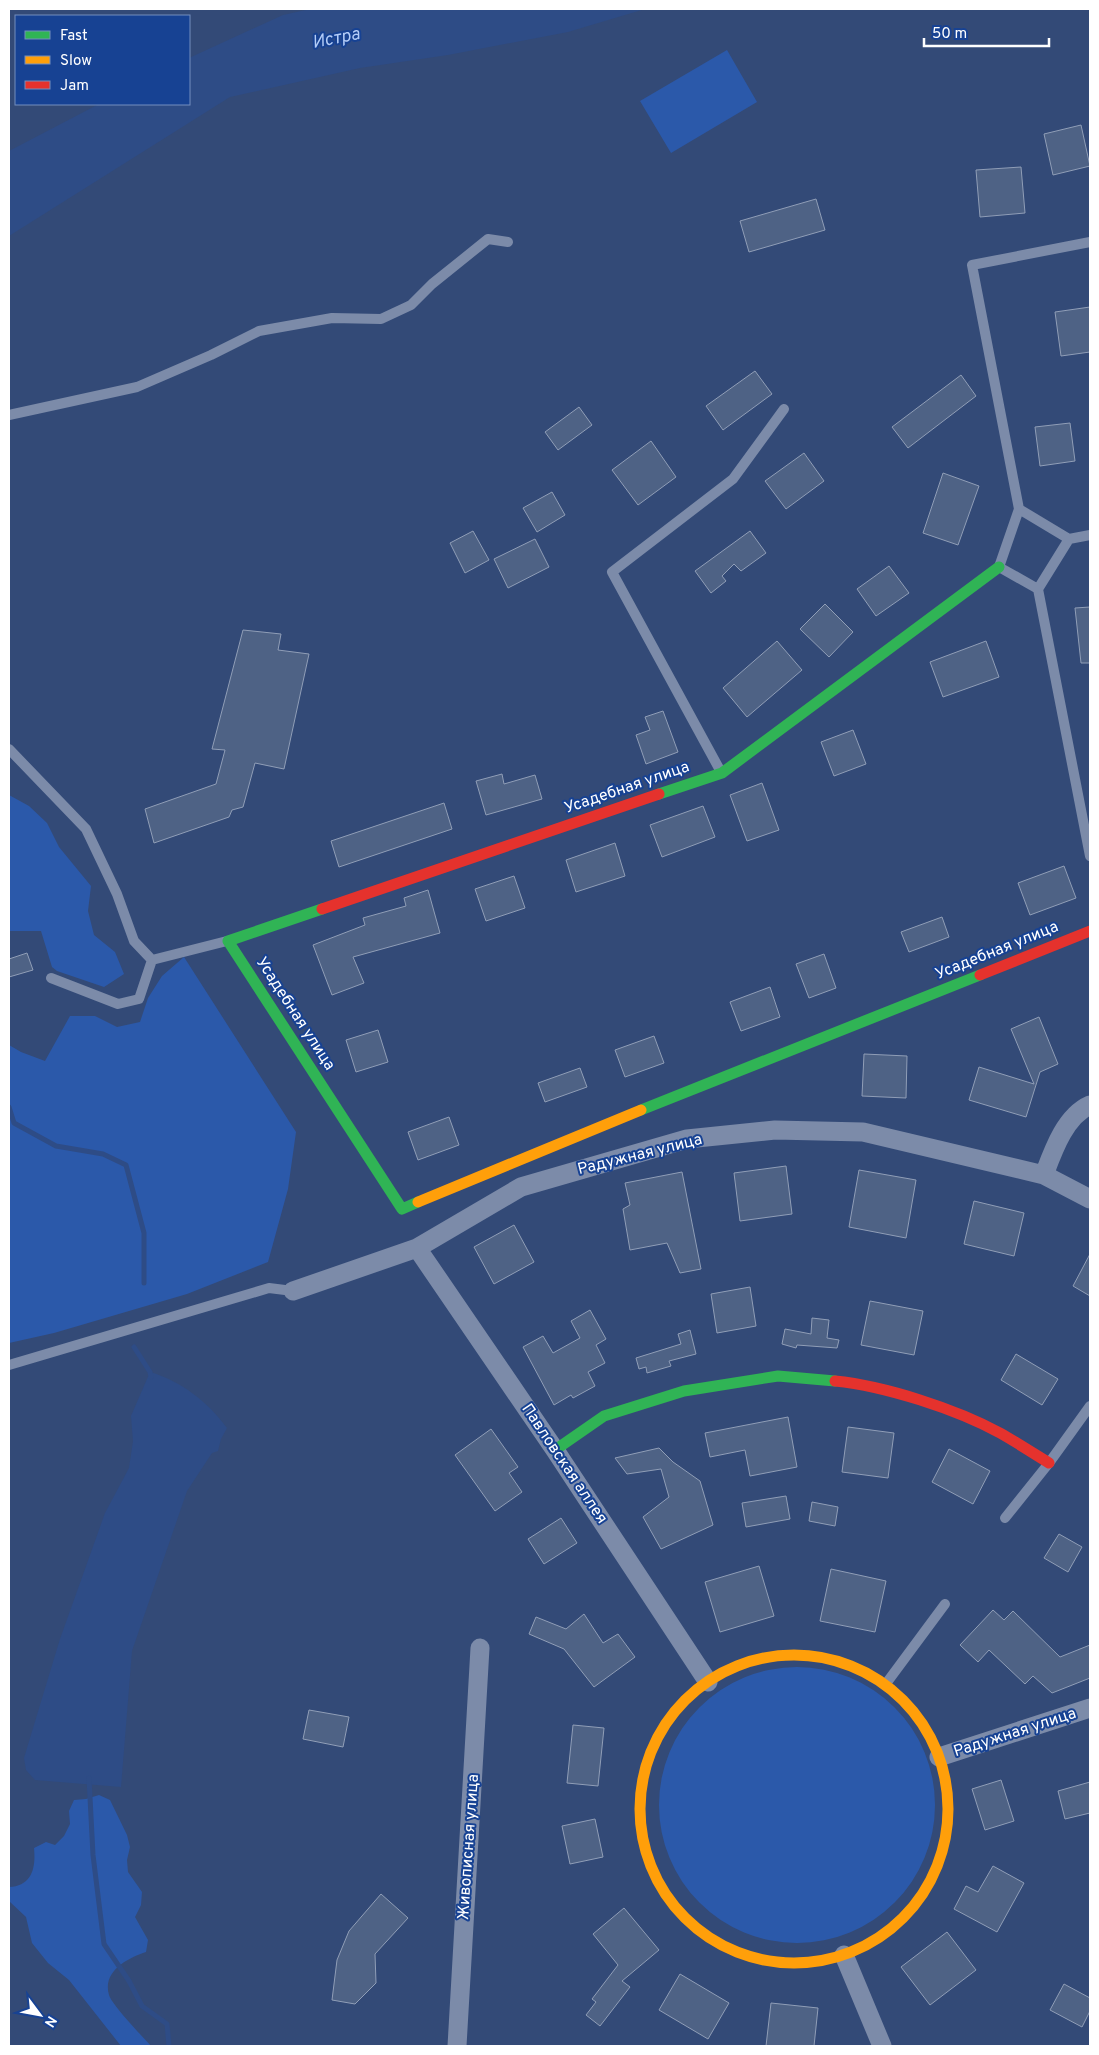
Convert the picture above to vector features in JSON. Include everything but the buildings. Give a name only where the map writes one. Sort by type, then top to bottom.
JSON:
[{"type":"street","name":"Усадебная улица","points":[[999,567],[722,773],[228,941],[402,1209],[619,1119],[1090,931]]},
{"type":"street","points":[[1044,1175],[1058,1139],[1082,1109],[1090,1105]]},
{"type":"street","name":"Радужная улица","points":[[294,1290],[417,1248],[521,1187],[687,1139],[775,1130],[863,1132],[1044,1175],[1090,1199]]},
{"type":"street","name":"Павловская аллея","points":[[417,1248],[555,1450],[708,1682]]},
{"type":"street","points":[[555,1450],[604,1416],[684,1391],[778,1376],[852,1383],[934,1404],[998,1432],[1048,1463]]},
{"type":"street","name":"Живописная улица","points":[[457,2046],[480,1648]]},
{"type":"street","points":[[797,1656],[816,1657],[852,1667],[885,1685],[917,1717],[932,1740],[944,1777],[948,1817],[944,1844],[933,1876],[919,1899],[896,1924],[863,1947],[825,1960],[785,1963],[746,1956],[709,1938],[679,1912],[657,1878],[649,1860],[641,1820],[640,1800],[648,1761],[666,1724],[692,1694],[708,1682],[742,1665],[760,1659],[797,1656]]},
{"type":"street","name":"Радужная улица","points":[[939,1757],[1090,1708]]},
{"type":"street","points":[[844,1955],[882,2046]]},
{"type":"lane","points":[[9,415],[137,387],[211,355],[259,331],[332,318],[381,319],[411,305],[432,284],[488,239],[508,242]]},
{"type":"lane","points":[[1038,589],[999,567],[1019,510],[972,265],[1090,242]]},
{"type":"lane","points":[[722,773],[612,572],[733,479],[784,409]]},
{"type":"lane","points":[[1019,510],[1068,539],[1090,535]]},
{"type":"lane","points":[[1068,539],[1038,589],[1090,856]]},
{"type":"lane","points":[[9,749],[86,829],[117,894],[134,941],[152,960]]},
{"type":"lane","points":[[152,960],[228,941]]},
{"type":"lane","points":[[51,978],[118,1004],[140,999],[152,960]]},
{"type":"lane","points":[[9,1365],[269,1288],[294,1290]]},
{"type":"lane","points":[[1005,1518],[1090,1406]]},
{"type":"lane","points":[[885,1685],[945,1604]]},
{"type":"shaded area","points":[[727,50],[757,102],[671,153],[640,101]]},
{"type":"shaded area","points":[[9,795],[29,806],[47,823],[59,847],[91,886],[88,911],[94,935],[115,952],[124,974],[104,987],[57,971],[52,967],[41,931],[9,931]]},
{"type":"shaded area","points":[[184,957],[296,1132],[288,1189],[268,1262],[187,1294],[54,1333],[9,1343],[9,1045],[21,1052],[45,1061],[70,1016],[95,1016],[117,1027],[140,1022],[148,998],[162,976]]},
{"type":"shaded area","points":[[811,1667],[850,1677],[862,1683],[885,1698],[904,1717],[925,1752],[933,1778],[935,1805],[933,1832],[925,1858],[912,1882],[895,1903],[874,1920],[850,1933],[811,1943],[783,1943],[744,1933],[732,1927],[709,1912],[690,1893],[669,1858],[661,1832],[659,1791],[669,1752],[675,1740],[690,1717],[709,1698],[744,1677],[770,1669]]},
{"type":"shaded area","points":[[99,1795],[110,1800],[127,1835],[130,1847],[127,1860],[128,1872],[142,1892],[141,1905],[135,1917],[148,1940],[146,1952],[125,1962],[113,1972],[109,1979],[109,1995],[121,2013],[151,2046],[121,2046],[69,1980],[48,1963],[32,1943],[26,1917],[9,1901],[9,1887],[23,1883],[31,1875],[34,1862],[34,1848],[46,1842],[55,1845],[64,1836],[70,1824],[69,1811],[74,1800]]},
{"type":"water","name":"Истра","points":[[310,9],[645,9],[568,32],[448,55],[360,68],[230,97],[9,236],[9,151],[97,105],[190,105],[190,58],[283,15]]},
{"type":"water","points":[[150,1372],[172,1381],[193,1394],[220,1418],[227,1428],[221,1439],[218,1451],[212,1453],[187,1491],[132,1651],[121,1787],[35,1780],[26,1770],[24,1758],[60,1639],[105,1513],[129,1468],[133,1441],[131,1416]]},
{"type":"waterway","points":[[9,1107],[14,1123],[56,1146],[103,1154],[126,1165],[144,1233],[144,1283]]},
{"type":"waterway","points":[[134,1347],[150,1372],[151,1377]]},
{"type":"waterway","points":[[89,1778],[93,1855],[104,1944],[129,1981],[142,2006],[167,2024],[169,2046]]},
{"type":"traffic: fast","points":[[659,794],[722,773],[999,567]]},
{"type":"traffic: fast","points":[[322,909],[228,941],[402,1209],[418,1202]]},
{"type":"traffic: fast","points":[[641,1110],[980,975]]},
{"type":"traffic: fast","points":[[555,1450],[604,1416],[684,1391],[778,1376],[835,1381]]},
{"type":"traffic: slow","points":[[418,1202],[641,1110]]},
{"type":"traffic: slow","points":[[794,1655],[824,1658],[853,1667],[879,1681],[903,1700],[922,1724],[936,1750],[945,1779],[948,1809],[945,1839],[936,1868],[922,1894],[903,1918],[879,1937],[853,1951],[824,1960],[794,1963],[764,1960],[735,1951],[709,1937],[685,1918],[666,1894],[652,1868],[643,1839],[640,1809],[643,1779],[652,1750],[666,1724],[685,1700],[709,1681],[735,1667],[764,1658],[794,1655]]},
{"type":"traffic: jam","points":[[322,909],[659,794]]},
{"type":"traffic: jam","points":[[980,975],[1090,931]]},
{"type":"traffic: jam","points":[[835,1381],[898,1393],[963,1415],[1000,1433],[1049,1463]]}]
